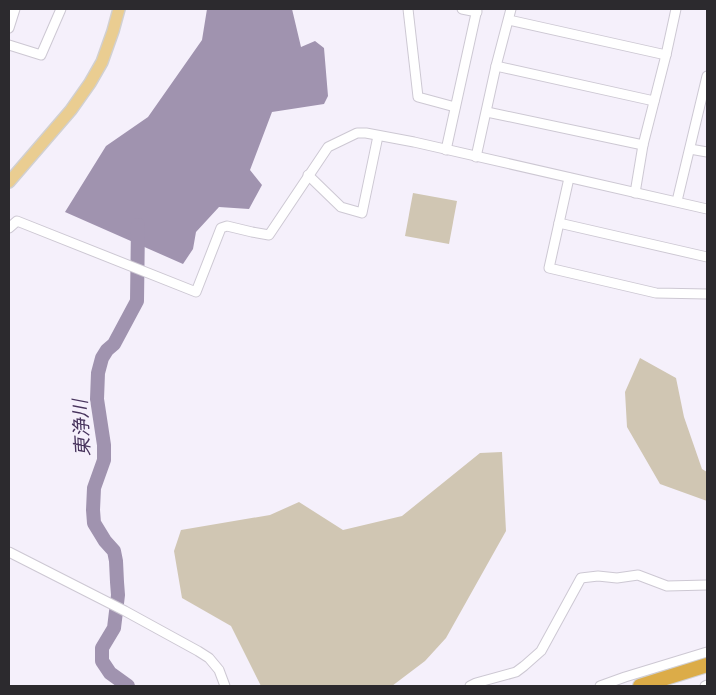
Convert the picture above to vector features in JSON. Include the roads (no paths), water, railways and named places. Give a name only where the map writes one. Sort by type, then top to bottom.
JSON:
[{"type":"highway","points":[[640,686],[707,665]]},
{"type":"main road","points":[[9,182],[45,142],[80,97],[102,62],[119,9]]},
{"type":"street","points":[[9,28],[16,9]]},
{"type":"street","points":[[9,45],[40,55],[62,9]]},
{"type":"street","points":[[408,9],[418,97],[455,108]]},
{"type":"street","points":[[446,150],[477,10],[462,9]]},
{"type":"street","points":[[476,157],[511,9]]},
{"type":"street","points":[[635,192],[643,145],[666,55],[674,9]]},
{"type":"street","points":[[509,20],[666,55]]},
{"type":"street","points":[[496,66],[654,102]]},
{"type":"street","points":[[677,201],[705,95],[707,76]]},
{"type":"street","points":[[486,112],[643,145]]},
{"type":"street","points":[[9,228],[17,221],[196,292],[221,228],[228,226],[269,235],[328,147],[357,133],[414,142],[707,209]]},
{"type":"street","points":[[308,175],[341,207],[362,213],[378,136]]},
{"type":"street","points":[[690,149],[707,152]]},
{"type":"street","points":[[569,178],[549,268],[656,293],[707,294]]},
{"type":"street","points":[[559,223],[707,258]]},
{"type":"street","points":[[9,552],[112,604],[209,658],[219,670],[225,686]]},
{"type":"street","points":[[470,686],[516,672],[541,651],[582,578],[598,576],[618,578],[638,575],[667,586],[707,585]]},
{"type":"street","points":[[600,686],[707,652]]},
{"type":"street","points":[[625,677],[628,686]]},
{"type":"waterway","name":"東浄川","points":[[128,686],[110,673],[102,661],[102,648],[114,628],[118,595],[116,561],[114,551],[105,541],[94,523],[93,510],[94,488],[104,460],[104,445],[97,399],[98,373],[102,358],[114,344],[137,301],[138,225]]}]
